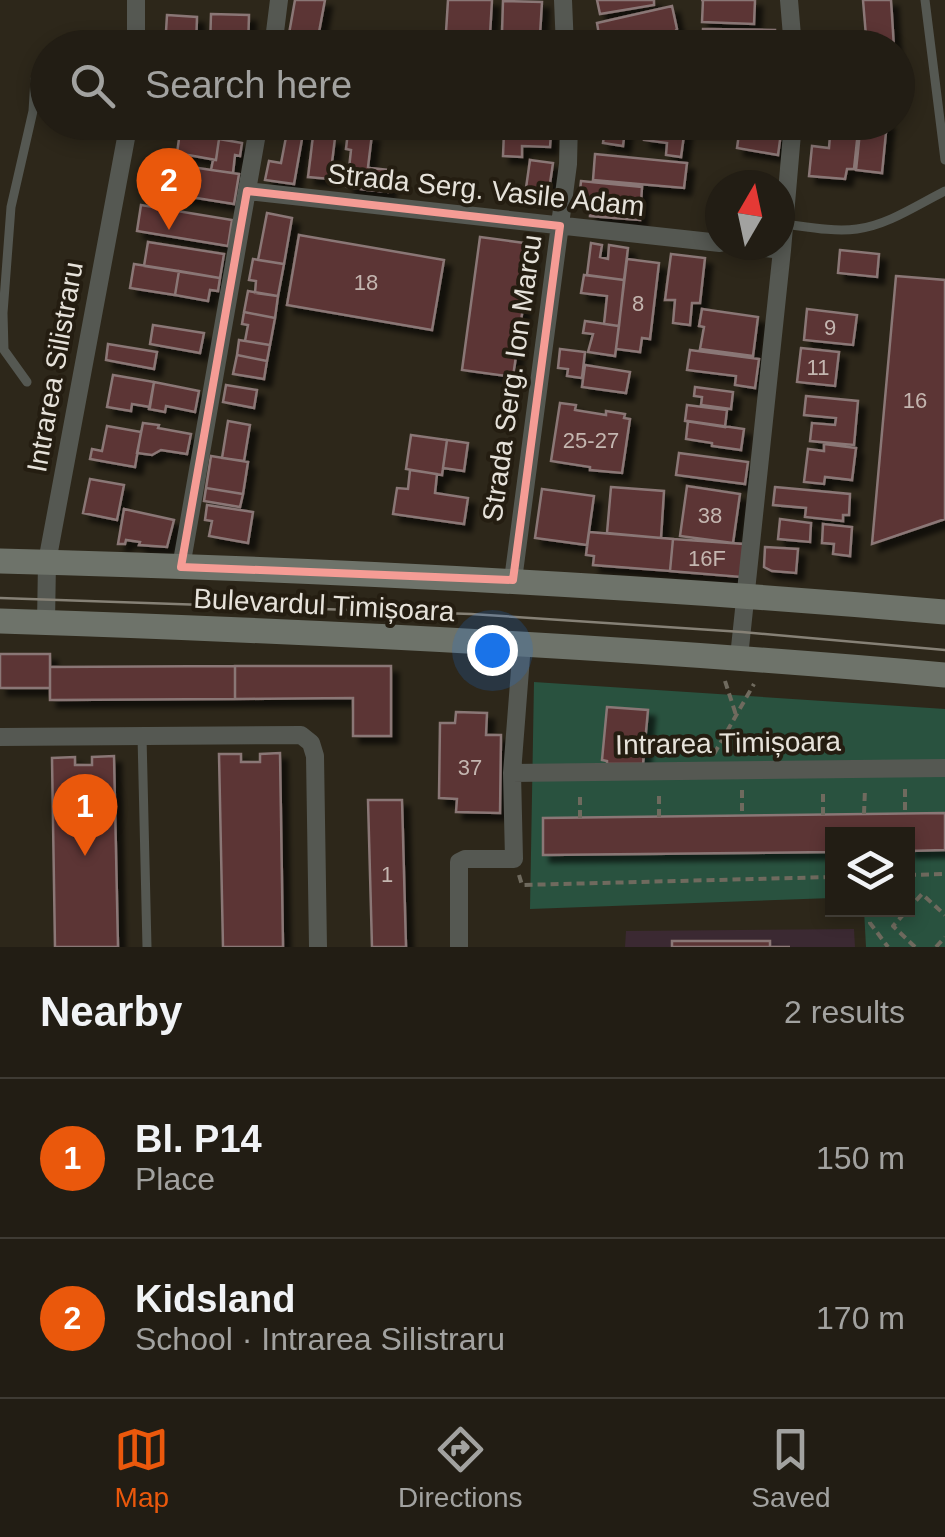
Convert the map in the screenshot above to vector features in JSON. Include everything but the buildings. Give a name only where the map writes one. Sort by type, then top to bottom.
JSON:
[{"type":"main road","name":"Bulevardul Timișoara","points":[[0,561],[513,580],[945,612]]},
{"type":"main road","name":"Bulevardul Timișoara","points":[[0,622],[522,644],[730,664],[945,675]]},
{"type":"street","points":[[136,0],[136,30]]},
{"type":"street","points":[[275,30],[279,0]]},
{"type":"street","points":[[564,0],[565,30]]},
{"type":"street","points":[[789,0],[792,30]]},
{"type":"street","name":"Intrarea Silistraru","points":[[46,623],[48,562],[126,140]]},
{"type":"street","points":[[180,568],[256,140]]},
{"type":"street","name":"Strada Serg. Ion Marcu","points":[[513,580],[569,140]]},
{"type":"street","points":[[789,170],[791,140]]},
{"type":"street","name":"Strada Serg. Vasile Adam","points":[[247,191],[705,241]]},
{"type":"street","points":[[730,664],[744,595],[781,260]]},
{"type":"street","points":[[459,947],[459,862],[514,859],[512,774],[522,644]]},
{"type":"street","points":[[0,737],[301,735],[310,742],[315,756],[318,947]]},
{"type":"street","name":"Intrarea Timișoara","points":[[512,774],[945,768]]},
{"type":"lane","points":[[925,0],[945,160]]},
{"type":"lane","points":[[27,382],[4,350],[2,313],[11,207],[30,120]]},
{"type":"lane","points":[[795,225],[862,228],[879,224],[945,191]]},
{"type":"lane","points":[[142,736],[147,947]]},
{"type":"path","points":[[730,664],[736,714]]},
{"type":"path","points":[[705,771],[759,675]]},
{"type":"path","points":[[905,768],[905,814]]},
{"type":"path","points":[[864,814],[865,769]]},
{"type":"path","points":[[742,770],[742,816]]},
{"type":"path","points":[[822,815],[823,770]]},
{"type":"path","points":[[580,772],[580,818]]},
{"type":"path","points":[[659,817],[660,772]]},
{"type":"path","points":[[514,859],[522,884],[825,877]]},
{"type":"path","points":[[915,875],[945,874]]},
{"type":"path","points":[[915,900],[922,894],[945,914]]},
{"type":"path","points":[[870,917],[888,947]]},
{"type":"path","points":[[899,917],[893,926],[915,947]]},
{"type":"path","points":[[936,947],[945,937]]},
{"type":"highlighted area","points":[[247,191],[560,226],[513,580],[181,567]]},
{"type":"shaded area","points":[[854,929],[855,947],[625,947],[626,931]]},
{"type":"green space","points":[[534,682],[945,709],[945,947],[866,947],[864,917],[915,917],[915,827],[825,827],[825,898],[530,909]]},
{"type":"tram line","points":[[0,598],[471,614],[945,650]]},
{"type":"place","name":"Kidsland","points":[[169,230]]},
{"type":"place","name":"Bl. P14","points":[[85,856]]}]
